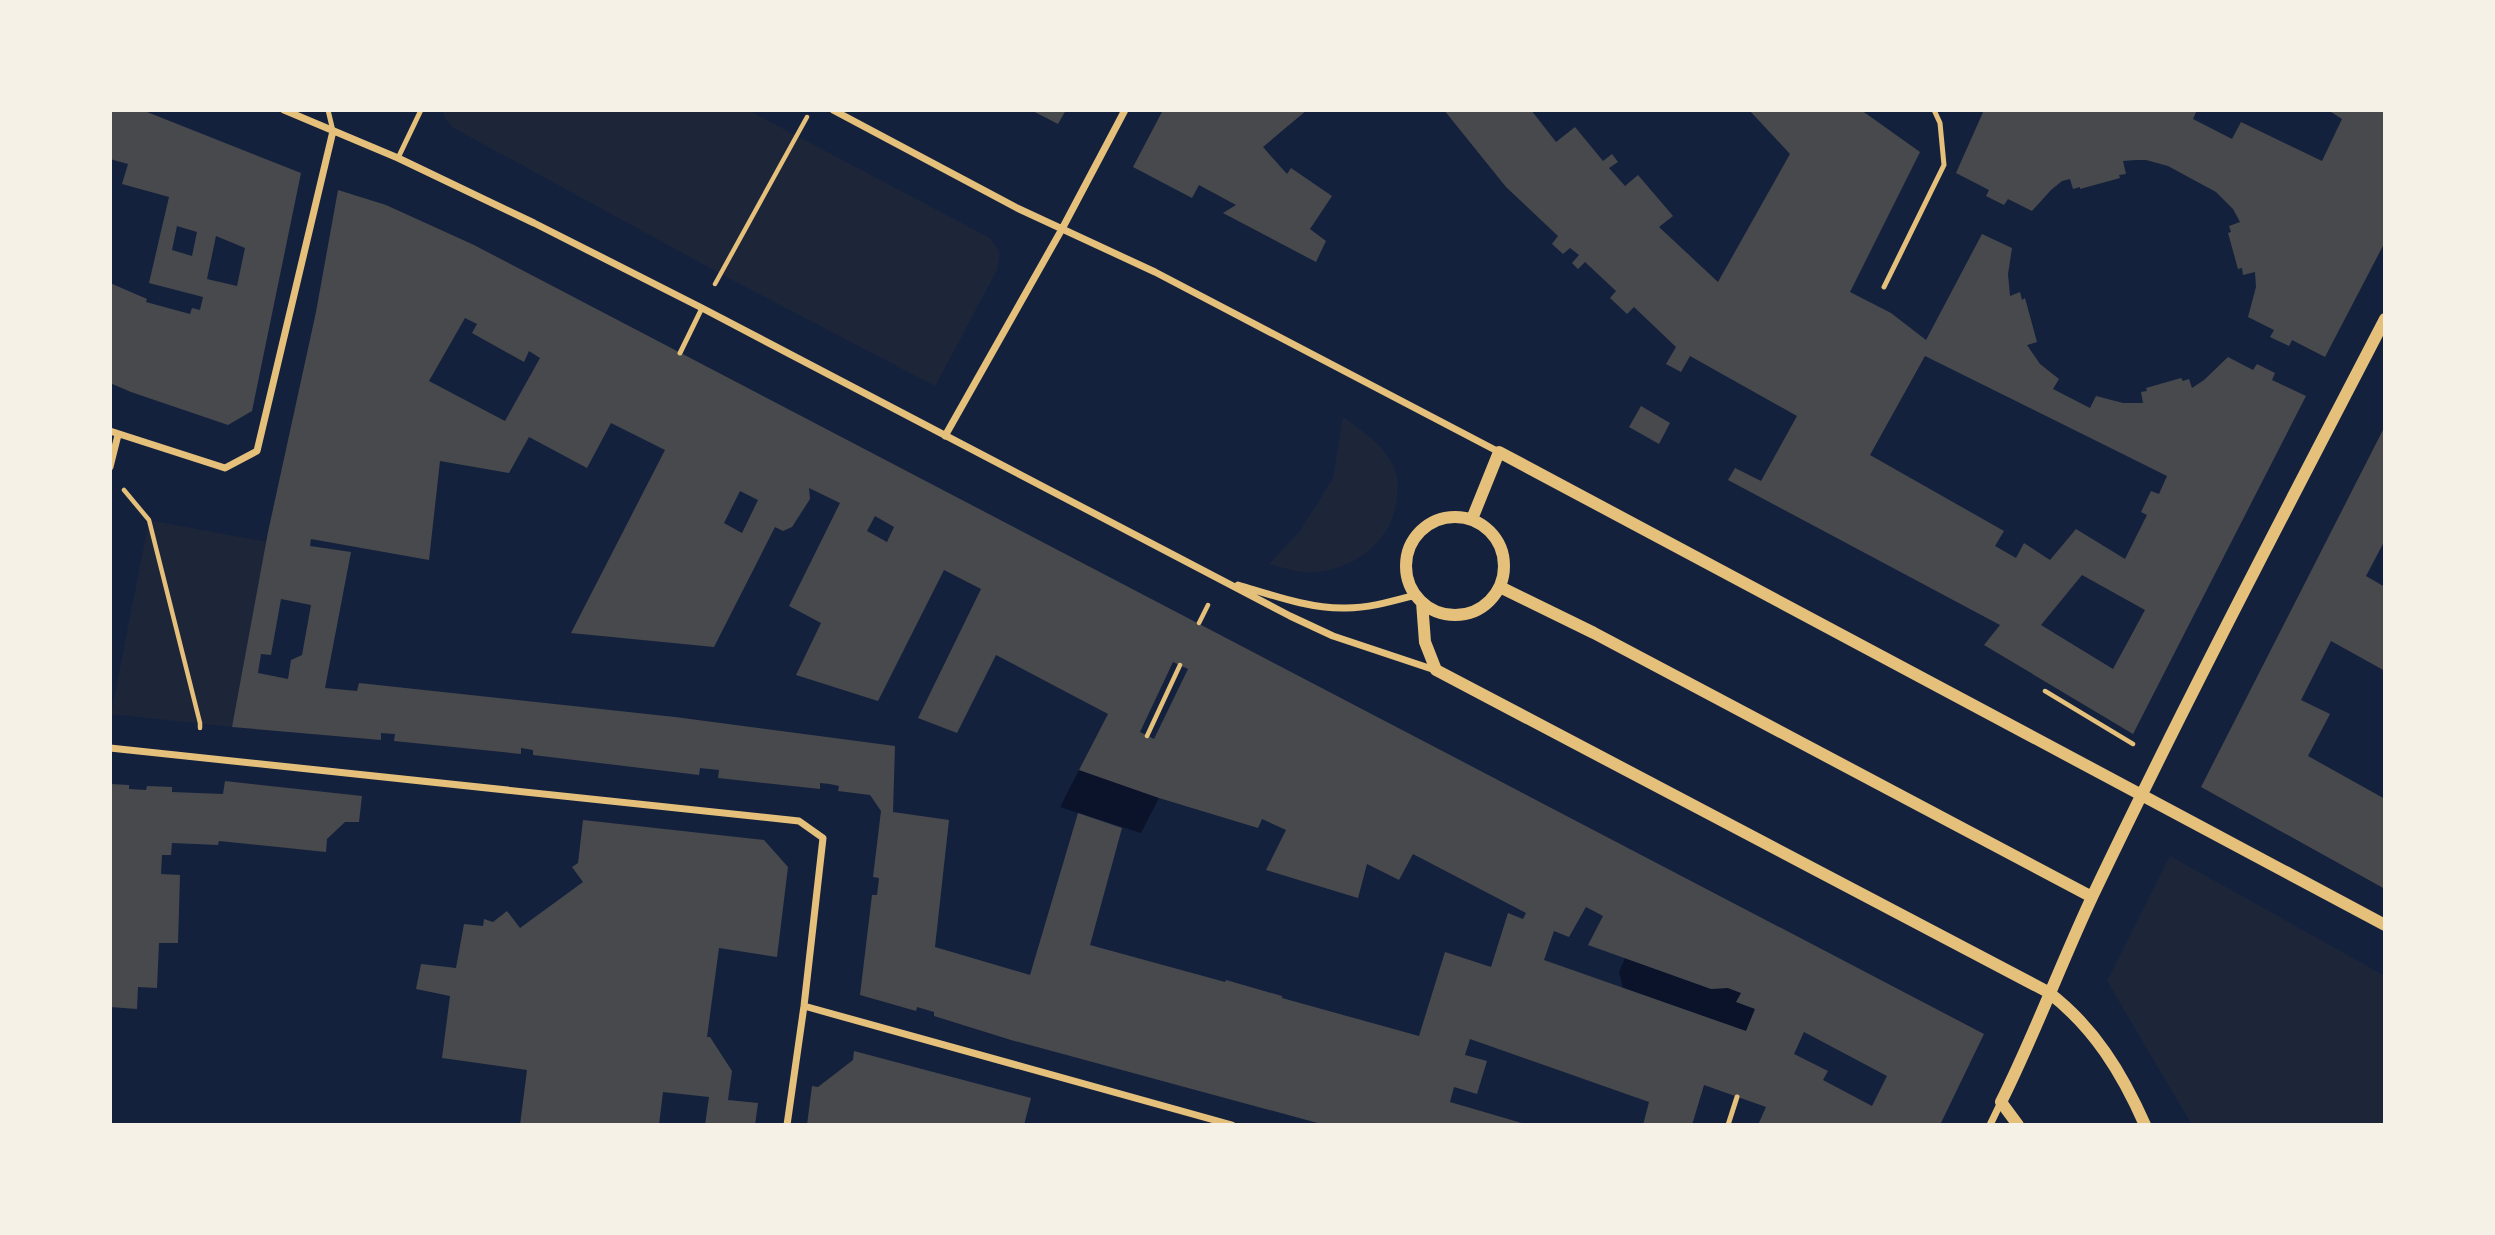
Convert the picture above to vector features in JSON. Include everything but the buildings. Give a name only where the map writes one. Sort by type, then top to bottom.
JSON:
[{"type":"street","points":[[284,110],[398,158],[702,308],[1290,616],[1333,636],[1436,670],[2048,992],[2075,1015],[2099,1042],[2122,1076],[2145,1125]]},
{"type":"street","points":[[833,110],[988,193],[1155,272],[1499,452],[2385,926]]},
{"type":"street","points":[[945,436],[1062,229],[1125,110]]},
{"type":"street","points":[[110,467],[114,433],[225,468],[257,451],[332,131]]},
{"type":"street","points":[[1990,1125],[2025,1054],[2109,862],[2385,319]]},
{"type":"street","points":[[1472,519],[1499,452]]},
{"type":"street","points":[[1221,579],[1274,596],[1333,608],[1419,598],[1442,613],[1465,614],[1485,604],[1500,587],[1504,563],[1501,547],[1486,527],[1472,519],[1447,517],[1432,522],[1413,540],[1406,564],[1409,580],[1419,598],[1425,642],[1436,670]]},
{"type":"street","points":[[1500,587],[1606,639],[2092,897]]},
{"type":"street","points":[[110,748],[799,821],[823,838],[787,1125]]},
{"type":"street","points":[[804,1006],[1232,1125]]},
{"type":"street","points":[[2001,1102],[2018,1125]]},
{"type":"lane","points":[[328,110],[332,131]]},
{"type":"lane","points":[[398,158],[421,110]]},
{"type":"lane","points":[[1884,287],[1944,165],[1940,123],[1934,110]]},
{"type":"lane","points":[[680,353],[702,308]]},
{"type":"lane","points":[[1728,1125],[1737,1097]]},
{"type":"path","points":[[702,308],[811,110]]},
{"type":"path","points":[[130,498],[149,520],[201,723],[195,757]]},
{"type":"path","points":[[1147,736],[1180,665]]},
{"type":"path","points":[[2045,691],[2134,744]]},
{"type":"shaded area","points":[[443,110],[748,110],[990,238],[1000,253],[997,270],[935,386],[721,274],[452,127]]},
{"type":"shaded area","points":[[1343,417],[1375,442],[1394,466],[1398,478],[1397,497],[1389,526],[1371,549],[1359,558],[1332,569],[1305,572],[1269,564],[1300,531],[1333,478]]},
{"type":"shaded area","points":[[149,520],[267,542],[232,727],[111,714]]},
{"type":"shaded area","points":[[1079,770],[1159,798],[1141,833],[1060,807]]},
{"type":"shaded area","points":[[2170,856],[2385,976],[2385,1125],[2192,1125],[2107,981]]},
{"type":"shaded area","points":[[1625,958],[1711,989],[1728,988],[1741,993],[1737,1001],[1755,1009],[1746,1031],[1623,988],[1619,972]]}]
